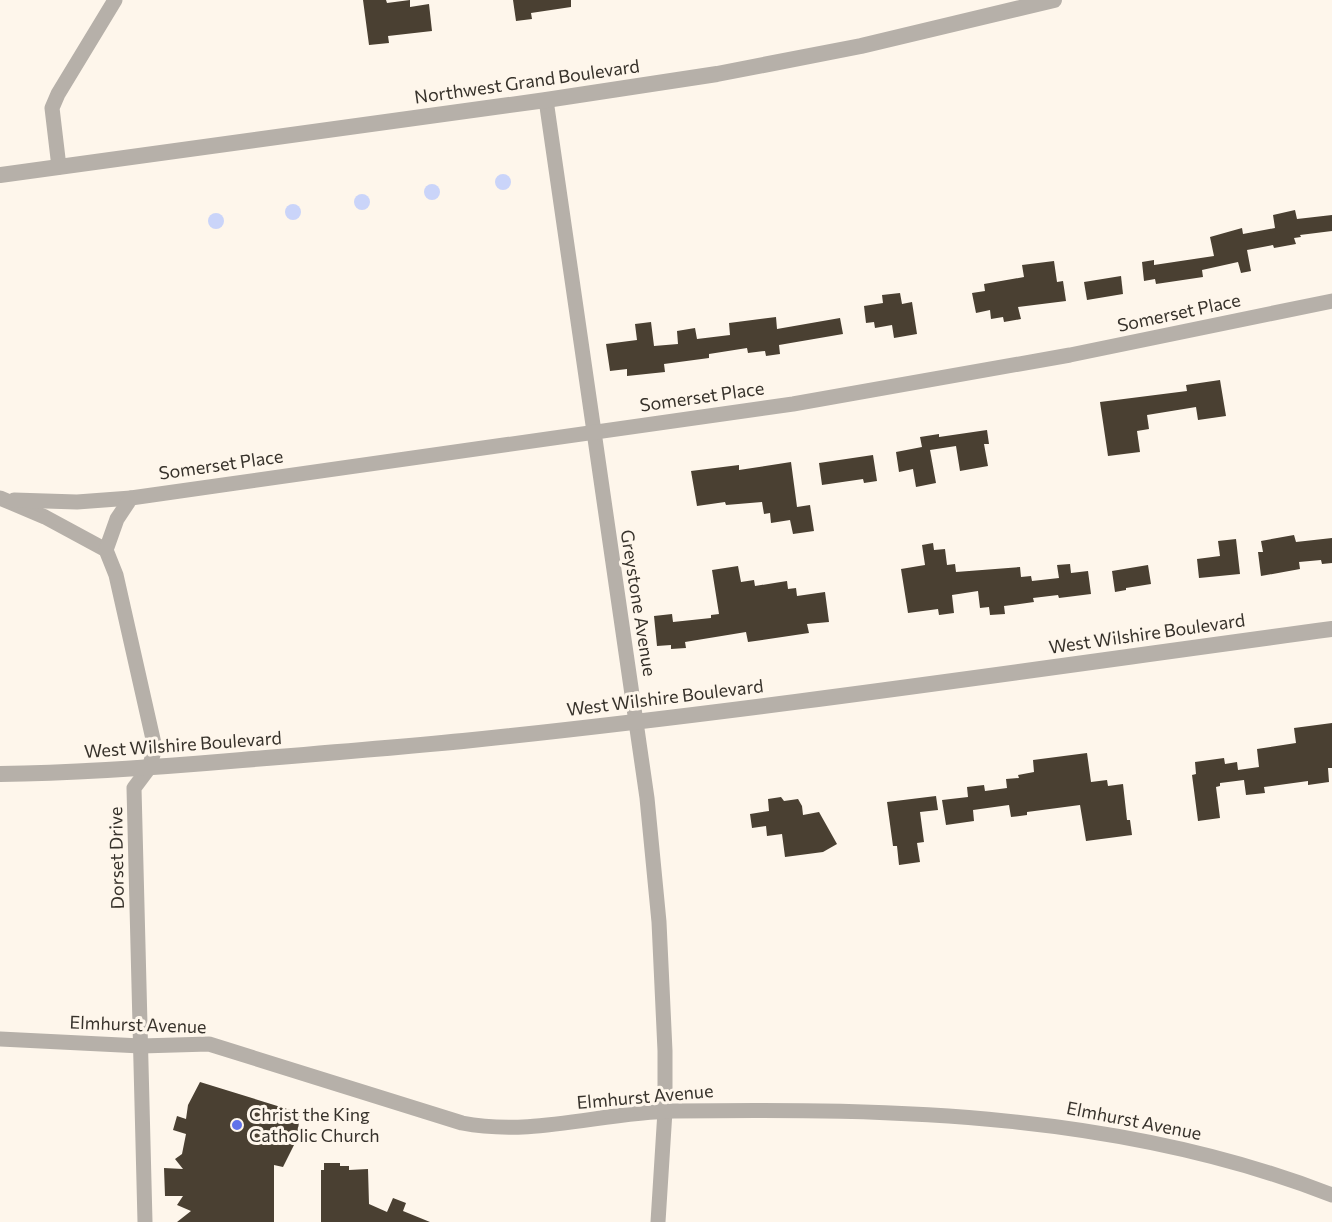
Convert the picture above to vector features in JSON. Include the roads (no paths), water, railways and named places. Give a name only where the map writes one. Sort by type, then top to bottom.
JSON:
[{"type":"street","points":[[59,167],[52,108],[58,94],[115,0]]},
{"type":"street","name":"Northwest Grand Boulevard","points":[[0,175],[546,100],[717,74],[861,46],[1054,0]]},
{"type":"street","name":"Greystone Avenue","points":[[546,100],[647,798],[659,922],[665,1111],[658,1222]]},
{"type":"street","name":"Somerset Place","points":[[2,499],[77,502],[130,498],[793,404],[1047,360],[1332,301]]},
{"type":"street","points":[[2,499],[45,517],[106,550],[117,519],[130,498]]},
{"type":"street","name":"Dorset Drive","points":[[106,550],[116,575],[155,748],[149,768],[135,788],[145,1222]]},
{"type":"street","name":"West Wilshire Boulevard","points":[[0,774],[149,768],[394,748],[636,721],[1332,629]]},
{"type":"street","name":"Elmhurst Avenue","points":[[0,1039],[141,1046],[209,1044],[480,1127],[515,1128],[665,1111],[907,1114],[1047,1124],[1129,1137],[1226,1159],[1332,1195]]},
{"type":"place","name":"Christ the King Catholic Church","points":[[237,1125]]}]
